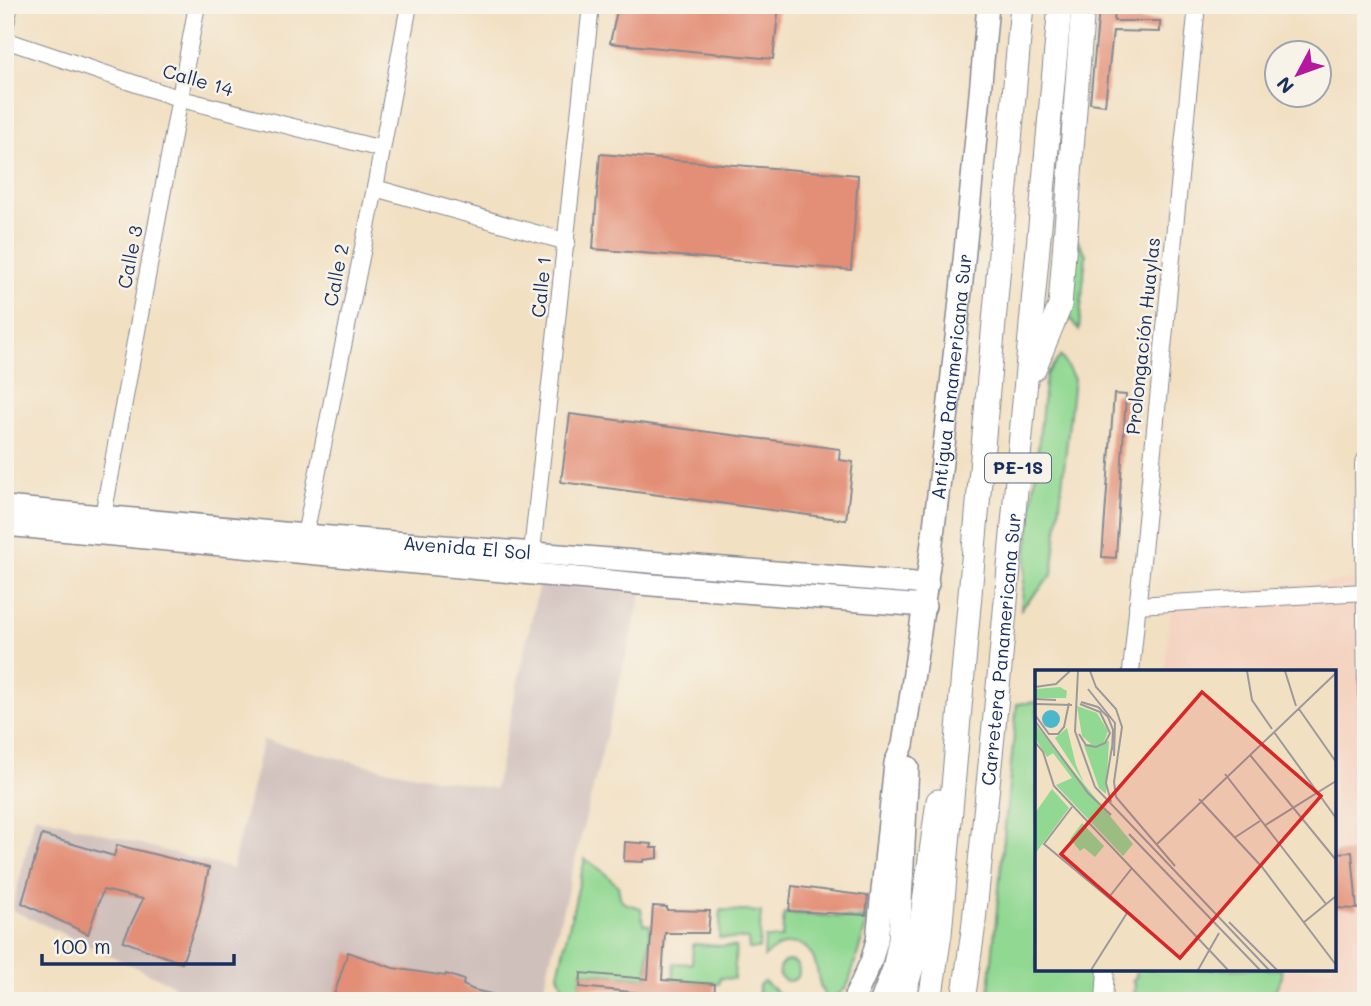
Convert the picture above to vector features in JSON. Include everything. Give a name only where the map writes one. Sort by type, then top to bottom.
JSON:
[{"type":"highway","name":"Carretera Panamericana Sur","points":[[930,1001],[940,934],[1022,5]]},
{"type":"highway","name":"Carretera Panamericana Sur","points":[[963,1001],[973,931],[1060,5]]},
{"type":"highway","points":[[1025,391],[1060,306],[1083,5]]},
{"type":"highway","points":[[902,1001],[918,946],[938,801],[959,724]]},
{"type":"highway","points":[[973,931],[979,963],[980,1001]]},
{"type":"main road","name":"Antigua Panamericana Sur","points":[[853,1001],[871,962],[877,940],[895,764],[903,745],[926,595],[963,279],[988,5]]},
{"type":"main road","name":"Avenida El Sol","points":[[5,507],[103,516],[303,544]]},
{"type":"main road","name":"Avenida El Sol","points":[[5,525],[303,544],[926,595]]},
{"type":"main road","name":"Antigua Panamericana Sur","points":[[881,1001],[893,969],[899,940],[908,765],[903,745]]},
{"type":"street","points":[[5,28],[10,5]]},
{"type":"street","name":"Calle 3","points":[[103,516],[197,5]]},
{"type":"street","name":"Calle 2","points":[[303,544],[409,5]]},
{"type":"street","name":"Calle 1","points":[[531,563],[591,5]]},
{"type":"street","name":"Prolongación Huaylas","points":[[1131,670],[1197,5]]},
{"type":"street","name":"Calle 14","points":[[5,40],[181,99],[382,149]]},
{"type":"street","points":[[375,188],[567,242]]},
{"type":"street","points":[[1366,458],[1363,464],[1366,695]]},
{"type":"street","points":[[1138,605],[1366,592]]},
{"type":"street","points":[[1104,1001],[1106,971]]},
{"type":"shaded area","points":[[1356,580],[1362,670],[1366,671],[1366,1001],[1130,1001],[1133,971],[1336,971],[1336,670],[1164,670],[1172,596]]},
{"type":"shaded area","points":[[539,583],[642,592],[540,1001],[160,1001],[174,985],[12,910],[35,815],[232,869],[263,740],[384,769],[495,789]]},
{"type":"green space","points":[[1070,228],[1086,254],[1079,330],[1065,312]]},
{"type":"green space","points":[[1061,356],[1074,379],[1052,575],[1021,609],[1046,374]]},
{"type":"green space","points":[[1035,702],[1035,971],[1094,971],[1093,1001],[988,1001],[1017,704]]},
{"type":"green space","points":[[585,859],[618,886],[624,903],[641,908],[643,924],[650,925],[647,978],[581,972],[579,999],[564,991],[558,974]]},
{"type":"green space","points":[[721,910],[761,912],[759,949],[749,949],[748,939],[719,938]]},
{"type":"green space","points":[[784,913],[868,919],[849,982],[845,989],[829,1001],[820,985],[814,960],[804,947],[798,944],[784,945],[764,957],[765,938],[782,938]]},
{"type":"green space","points":[[693,944],[736,947],[734,979],[720,978],[719,984],[673,981],[674,963],[692,964]]},
{"type":"green space","points":[[785,961],[793,961],[799,971],[793,981],[785,981],[779,975],[779,967]]},
{"type":"green space","points":[[1137,971],[1281,971],[1282,977],[1269,1001],[1134,1001],[1135,984],[1132,981]]},
{"type":"green space","points":[[764,981],[780,995],[804,1001],[758,1001],[759,985]]},
{"type":"building","points":[[618,5],[779,5],[773,59],[610,43]]},
{"type":"building","points":[[1099,9],[1115,11],[1114,21],[1160,21],[1160,32],[1113,31],[1105,105],[1090,103]]},
{"type":"building","points":[[600,154],[858,175],[851,270],[593,249]]},
{"type":"building","points":[[1114,394],[1126,395],[1116,558],[1102,557]]},
{"type":"building","points":[[570,414],[840,449],[839,460],[853,462],[846,520],[561,482]]},
{"type":"building","points":[[42,835],[114,856],[117,845],[209,868],[199,915],[182,963],[123,941],[143,899],[103,890],[88,934],[22,903]]},
{"type":"building","points":[[625,842],[652,844],[651,848],[658,848],[658,858],[643,862],[624,861]]},
{"type":"building","points":[[1352,852],[1357,909],[1336,908],[1336,853]]},
{"type":"building","points":[[792,886],[868,896],[866,915],[789,911]]},
{"type":"building","points":[[653,906],[667,907],[667,910],[710,911],[708,933],[665,933],[662,980],[715,984],[714,1000],[580,987],[581,973],[648,979]]},
{"type":"building","points":[[348,952],[393,968],[446,974],[464,980],[463,985],[474,990],[504,997],[503,1001],[332,1001]]}]
